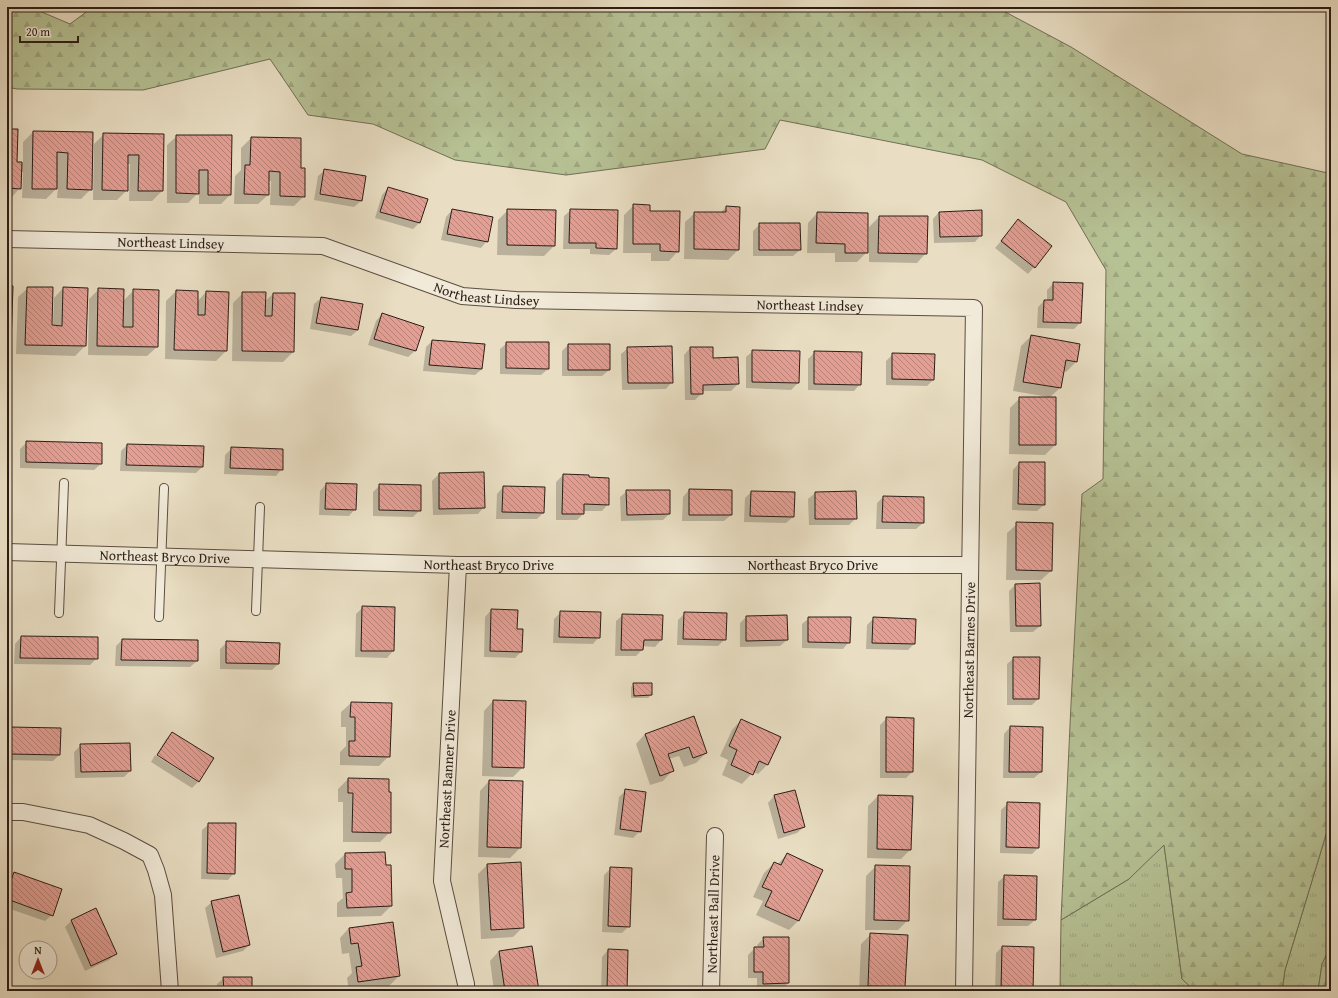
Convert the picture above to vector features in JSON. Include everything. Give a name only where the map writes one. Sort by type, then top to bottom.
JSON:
[{"type":"street","name":"Northeast Lindsey","points":[[7,239],[323,246],[462,296],[516,300],[974,308]]},
{"type":"street","name":"Northeast Barnes Drive","points":[[964,991],[974,308]]},
{"type":"street","name":"Northeast Bryco Drive","points":[[7,552],[458,565],[970,566]]},
{"type":"street","name":"Northeast Banner Drive","points":[[458,565],[442,881],[466,984],[466,991]]},
{"type":"street","points":[[7,812],[23,812],[89,825],[124,841],[150,856],[156,870],[163,895],[170,991]]},
{"type":"street","name":"Northeast Ball Drive","points":[[711,991],[715,836]]},
{"type":"lane","points":[[59,613],[64,483]]},
{"type":"lane","points":[[159,617],[164,488]]},
{"type":"lane","points":[[256,611],[260,507]]},
{"type":"green space","points":[[7,7],[30,7],[70,24],[93,7],[996,7],[1071,47],[1242,154],[1328,173],[1331,157],[1331,818],[1285,970],[1282,991],[1195,991],[1182,979],[1164,845],[1129,879],[1061,920],[1082,494],[1103,479],[1106,270],[1066,202],[982,160],[780,120],[765,149],[566,175],[455,160],[373,124],[308,115],[270,59],[143,90],[17,89],[7,87]]},
{"type":"green space","points":[[1331,818],[1331,946],[1322,964],[1318,991],[1282,991],[1285,970]]},
{"type":"green space","points":[[1164,844],[1182,979],[1195,991],[1060,991],[1061,920],[1129,879]]},
{"type":"green space","points":[[1331,946],[1331,991],[1318,991],[1322,964]]},
{"type":"building","points":[[7,129],[18,129],[17,162],[22,162],[21,189],[7,188]]},
{"type":"building","points":[[33,131],[93,132],[92,190],[67,189],[68,153],[57,152],[57,189],[32,189]]},
{"type":"building","points":[[103,133],[164,134],[163,191],[138,191],[139,155],[128,155],[128,191],[102,190]]},
{"type":"building","points":[[176,135],[232,135],[231,195],[208,195],[208,170],[199,170],[199,194],[176,193]]},
{"type":"building","points":[[251,137],[301,138],[301,168],[305,168],[305,197],[280,196],[280,172],[269,171],[269,195],[244,194],[245,165],[250,165]]},
{"type":"building","points":[[324,169],[366,176],[362,201],[320,194]]},
{"type":"building","points":[[388,187],[428,199],[420,223],[380,212]]},
{"type":"building","points":[[633,204],[650,205],[650,211],[680,211],[679,252],[660,251],[660,244],[633,244]]},
{"type":"building","points":[[726,206],[740,207],[739,250],[694,249],[694,212],[726,212]]},
{"type":"building","points":[[452,209],[493,217],[488,242],[447,234]]},
{"type":"building","points":[[507,209],[556,210],[555,246],[507,245]]},
{"type":"building","points":[[570,209],[618,210],[617,249],[596,248],[596,243],[569,243]]},
{"type":"building","points":[[982,210],[982,236],[940,237],[939,212]]},
{"type":"building","points":[[817,212],[868,213],[868,253],[845,253],[845,244],[816,243]]},
{"type":"building","points":[[879,216],[928,216],[927,254],[878,253]]},
{"type":"building","points":[[1018,219],[1052,246],[1035,268],[1001,241]]},
{"type":"building","points":[[759,223],[800,223],[801,250],[759,250]]},
{"type":"building","points":[[1053,282],[1083,283],[1081,323],[1043,322],[1044,300],[1053,300]]},
{"type":"building","points":[[7,285],[13,286],[11,345],[7,345]]},
{"type":"building","points":[[27,287],[53,287],[52,325],[62,326],[63,287],[88,288],[86,346],[25,345]]},
{"type":"building","points":[[98,288],[124,289],[123,327],[133,327],[133,289],[159,290],[158,347],[97,346]]},
{"type":"building","points":[[176,290],[198,291],[198,315],[205,315],[206,291],[229,292],[227,351],[174,350]]},
{"type":"building","points":[[242,292],[266,292],[265,316],[272,316],[273,293],[295,293],[294,352],[242,351]]},
{"type":"building","points":[[321,297],[363,304],[358,330],[316,323]]},
{"type":"building","points":[[382,313],[424,327],[416,351],[374,339]]},
{"type":"building","points":[[1031,335],[1080,344],[1077,362],[1066,360],[1061,388],[1023,382]]},
{"type":"building","points":[[432,340],[485,344],[482,369],[429,365]]},
{"type":"building","points":[[506,342],[549,342],[549,369],[506,368]]},
{"type":"building","points":[[568,344],[610,344],[610,370],[568,370]]},
{"type":"building","points":[[672,346],[673,383],[628,383],[627,347]]},
{"type":"building","points":[[690,347],[713,347],[713,358],[738,357],[739,384],[703,385],[703,394],[691,394]]},
{"type":"building","points":[[752,350],[800,351],[799,383],[752,382]]},
{"type":"building","points":[[814,351],[862,352],[861,385],[814,384]]},
{"type":"building","points":[[892,353],[935,354],[934,380],[892,379]]},
{"type":"building","points":[[1019,397],[1056,397],[1056,445],[1019,445]]},
{"type":"building","points":[[26,441],[102,443],[102,464],[26,462]]},
{"type":"building","points":[[127,444],[204,446],[203,467],[126,465]]},
{"type":"building","points":[[231,447],[283,449],[283,470],[230,468]]},
{"type":"building","points":[[1019,462],[1045,462],[1045,505],[1018,504]]},
{"type":"building","points":[[484,472],[485,508],[439,509],[439,473]]},
{"type":"building","points":[[563,474],[589,475],[589,477],[609,478],[609,505],[584,504],[584,514],[562,514]]},
{"type":"building","points":[[326,483],[357,484],[356,510],[325,509]]},
{"type":"building","points":[[379,484],[421,485],[421,511],[379,510]]},
{"type":"building","points":[[503,486],[545,487],[544,513],[502,512]]},
{"type":"building","points":[[689,489],[732,490],[732,515],[689,515]]},
{"type":"building","points":[[626,490],[670,490],[670,514],[627,515]]},
{"type":"building","points":[[751,491],[795,492],[794,517],[750,516]]},
{"type":"building","points":[[856,491],[857,519],[815,519],[815,492]]},
{"type":"building","points":[[883,496],[924,497],[924,523],[882,522]]},
{"type":"building","points":[[1016,522],[1053,523],[1052,571],[1016,570]]},
{"type":"building","points":[[1040,583],[1041,626],[1016,626],[1015,584]]},
{"type":"building","points":[[362,606],[395,607],[394,651],[361,651]]},
{"type":"building","points":[[491,609],[518,610],[517,629],[523,629],[522,652],[490,651]]},
{"type":"building","points":[[560,611],[601,612],[600,638],[559,637]]},
{"type":"building","points":[[684,612],[727,613],[726,640],[683,639]]},
{"type":"building","points":[[622,614],[663,615],[662,640],[644,640],[643,650],[621,650]]},
{"type":"building","points":[[787,615],[788,640],[746,641],[746,616]]},
{"type":"building","points":[[808,617],[851,617],[850,643],[808,642]]},
{"type":"building","points":[[873,617],[916,619],[915,644],[872,643]]},
{"type":"building","points":[[21,636],[98,637],[98,659],[20,658]]},
{"type":"building","points":[[122,639],[198,640],[198,661],[121,660]]},
{"type":"building","points":[[226,641],[280,643],[279,664],[226,663]]},
{"type":"building","points":[[1013,657],[1040,657],[1039,699],[1013,699]]},
{"type":"building","points":[[633,683],[652,683],[652,695],[634,696]]},
{"type":"building","points":[[493,700],[526,701],[524,768],[492,767]]},
{"type":"building","points":[[351,702],[392,703],[390,757],[349,756],[349,741],[355,741],[355,717],[350,717]]},
{"type":"building","points":[[694,716],[707,753],[693,758],[689,747],[668,754],[674,771],[660,776],[645,734]]},
{"type":"building","points":[[886,717],[914,718],[913,772],[886,772]]},
{"type":"building","points":[[741,719],[781,737],[768,765],[759,761],[753,775],[731,765],[737,750],[729,746]]},
{"type":"building","points":[[1010,726],[1043,727],[1042,772],[1009,772]]},
{"type":"building","points":[[10,727],[61,728],[60,755],[10,754]]},
{"type":"building","points":[[172,732],[214,758],[199,782],[157,755]]},
{"type":"building","points":[[130,743],[131,771],[81,772],[80,744]]},
{"type":"building","points":[[348,778],[389,779],[389,792],[391,792],[391,833],[352,832],[353,793],[348,793]]},
{"type":"building","points":[[489,780],[523,781],[521,848],[487,847]]},
{"type":"building","points":[[625,789],[646,792],[641,832],[620,829]]},
{"type":"building","points":[[795,790],[805,827],[784,833],[774,795]]},
{"type":"building","points":[[878,795],[913,796],[911,850],[877,849]]},
{"type":"building","points":[[1007,802],[1040,803],[1039,848],[1006,847]]},
{"type":"building","points":[[208,823],[236,823],[235,874],[207,873]]},
{"type":"building","points":[[385,852],[386,865],[391,865],[392,906],[347,908],[346,893],[352,892],[352,869],[345,869],[345,853]]},
{"type":"building","points":[[787,853],[823,870],[799,921],[765,906],[772,891],[762,887],[774,862],[781,865]]},
{"type":"building","points":[[521,862],[524,928],[491,930],[487,864]]},
{"type":"building","points":[[875,865],[910,866],[909,921],[874,920]]},
{"type":"building","points":[[610,867],[632,868],[630,927],[608,926]]},
{"type":"building","points":[[14,872],[62,889],[53,916],[7,899],[7,892]]},
{"type":"building","points":[[1004,875],[1037,876],[1036,920],[1003,919]]},
{"type":"building","points":[[239,895],[250,945],[223,952],[211,901]]},
{"type":"building","points":[[96,908],[117,954],[91,966],[71,920]]},
{"type":"building","points":[[393,922],[400,976],[358,982],[356,967],[362,966],[358,943],[351,944],[349,928]]},
{"type":"building","points":[[870,933],[908,935],[905,987],[868,986]]},
{"type":"building","points":[[763,937],[789,937],[789,983],[763,984],[763,972],[754,972],[754,947],[764,947]]},
{"type":"building","points":[[532,946],[539,991],[505,991],[499,951]]},
{"type":"building","points":[[1002,946],[1034,947],[1033,991],[1001,991]]},
{"type":"building","points":[[608,949],[628,950],[627,991],[607,991]]},
{"type":"building","points":[[223,977],[252,977],[252,991],[224,991]]}]
